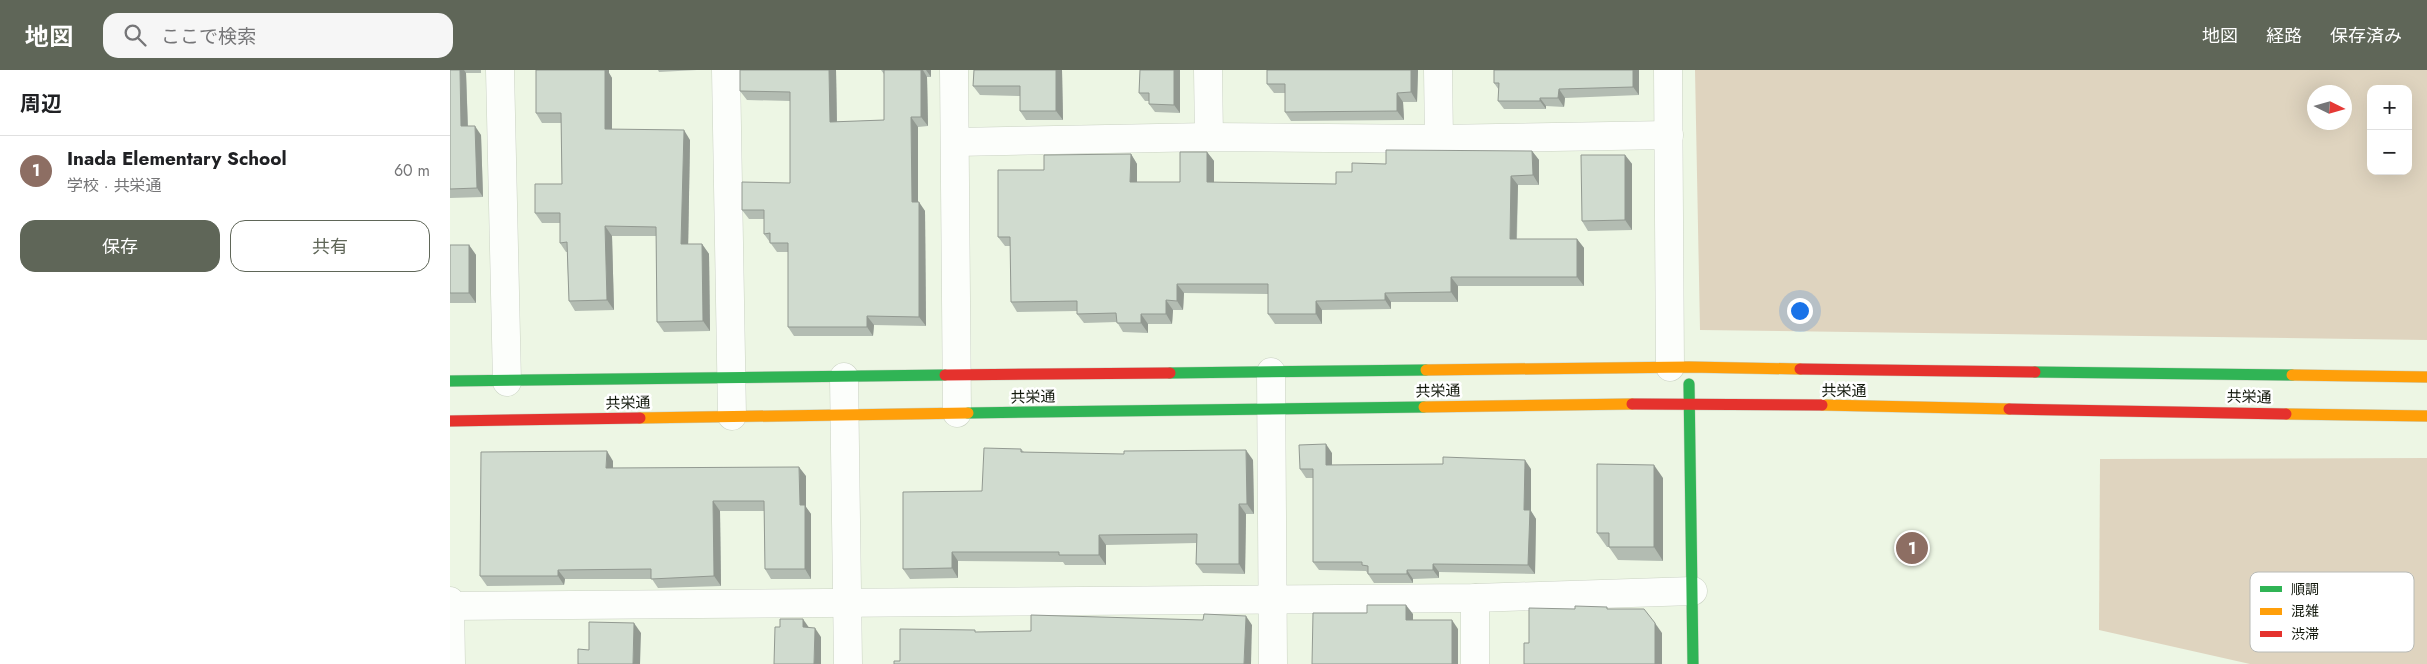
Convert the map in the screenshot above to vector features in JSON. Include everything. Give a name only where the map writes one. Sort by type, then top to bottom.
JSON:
[{"type":"street","points":[[500,70],[507,382]]},
{"type":"street","points":[[726,70],[732,416]]},
{"type":"street","points":[[954,70],[957,413]]},
{"type":"street","points":[[1208,70],[1209,136]]},
{"type":"street","points":[[1438,70],[1439,139]]},
{"type":"street","points":[[1668,70],[1669,135],[1680,367],[1689,403],[1693,664]]},
{"type":"street","points":[[956,142],[1209,136],[1439,139],[1669,135]]},
{"type":"street","name":"共栄通","points":[[450,382],[957,374],[1680,367],[2427,377]]},
{"type":"street","points":[[1271,372],[1273,664]]},
{"type":"street","points":[[844,377],[848,664]]},
{"type":"street","name":"共栄通","points":[[450,421],[1689,403],[2427,416]]},
{"type":"street","points":[[450,606],[1475,598],[1693,592]]},
{"type":"street","points":[[1475,598],[1475,664]]},
{"type":"street","points":[[450,601],[451,664]]},
{"type":"shaded area","points":[[1695,70],[2427,70],[2427,340],[1700,330]]},
{"type":"shaded area","points":[[2427,458],[2427,664],[2250,664],[2099,630],[2100,459]]},
{"type":"building","points":[[450,70],[460,70],[461,126],[475,126],[477,188],[450,189]]},
{"type":"building","points":[[536,70],[605,70],[605,129],[684,130],[681,244],[702,244],[703,321],[657,322],[656,227],[605,226],[607,300],[569,301],[567,242],[560,243],[560,213],[535,213],[535,184],[562,184],[561,113],[536,113]]},
{"type":"building","points":[[740,70],[829,70],[830,122],[884,120],[884,70],[921,70],[921,117],[911,117],[912,202],[919,202],[919,317],[867,316],[867,327],[788,327],[788,243],[770,243],[770,233],[764,234],[764,210],[742,210],[742,182],[790,183],[790,92],[740,91]]},
{"type":"building","points":[[974,70],[1056,70],[1056,111],[1020,111],[1020,86],[973,86]]},
{"type":"building","points":[[1140,70],[1174,70],[1174,105],[1149,104],[1149,93],[1139,93]]},
{"type":"building","points":[[1267,70],[1411,70],[1411,92],[1397,93],[1397,111],[1285,112],[1285,84],[1267,84]]},
{"type":"building","points":[[1494,70],[1633,70],[1633,87],[1559,89],[1558,98],[1540,98],[1540,101],[1498,101],[1499,83],[1494,83]]},
{"type":"building","points":[[1386,150],[1532,151],[1533,175],[1511,176],[1510,239],[1577,239],[1577,277],[1451,277],[1451,292],[1385,293],[1385,300],[1316,301],[1316,314],[1268,314],[1268,284],[1177,284],[1177,301],[1166,300],[1166,314],[1141,314],[1141,323],[1117,323],[1116,313],[1077,314],[1077,301],[1011,302],[1010,237],[998,237],[998,170],[1044,170],[1044,155],[1131,154],[1130,182],[1180,182],[1180,152],[1207,152],[1207,182],[1336,184],[1336,172],[1352,172],[1352,163],[1386,164]]},
{"type":"building","points":[[1581,155],[1625,155],[1625,220],[1582,221]]},
{"type":"building","points":[[450,245],[469,245],[469,293],[450,293]]},
{"type":"building","points":[[1326,444],[1326,465],[1443,464],[1443,457],[1525,460],[1524,510],[1530,510],[1528,565],[1433,564],[1433,570],[1407,570],[1407,574],[1368,574],[1368,566],[1362,565],[1362,562],[1313,562],[1313,469],[1300,469],[1299,445]]},
{"type":"building","points":[[984,448],[1021,449],[1021,452],[1124,454],[1124,451],[1246,450],[1247,504],[1239,504],[1239,564],[1196,564],[1197,534],[1099,535],[1099,555],[1059,555],[1059,552],[952,552],[952,568],[903,569],[903,492],[982,491]]},
{"type":"building","points":[[607,451],[606,468],[799,467],[800,505],[805,505],[805,569],[765,569],[764,501],[713,501],[714,576],[651,579],[651,569],[558,570],[558,576],[480,576],[481,452]]},
{"type":"building","points":[[1597,464],[1654,465],[1654,547],[1609,547],[1609,533],[1597,533]]},
{"type":"building","points":[[1367,605],[1406,605],[1406,620],[1452,620],[1452,664],[1312,664],[1313,613],[1367,613]]},
{"type":"building","points":[[1575,606],[1607,607],[1607,609],[1644,609],[1655,623],[1655,664],[1524,664],[1524,643],[1529,643],[1529,608],[1575,609]]},
{"type":"building","points":[[1204,614],[1246,616],[1244,664],[894,664],[894,661],[900,661],[900,629],[975,630],[975,632],[1031,631],[1031,615],[1203,620]]},
{"type":"building","points":[[780,619],[803,619],[803,627],[815,628],[814,664],[774,664],[775,627],[780,627]]},
{"type":"building","points":[[589,622],[634,623],[633,664],[578,664],[578,649],[589,650]]},
{"type":"traffic: fast","points":[[1170,373],[1426,370]]},
{"type":"traffic: fast","points":[[2035,372],[2292,375]]},
{"type":"traffic: fast","points":[[450,381],[945,375]]},
{"type":"traffic: fast","points":[[1689,384],[1693,664]]},
{"type":"traffic: fast","points":[[968,413],[1424,407]]},
{"type":"traffic: slow","points":[[1426,370],[1689,367],[1800,369]]},
{"type":"traffic: slow","points":[[2292,375],[2427,377]]},
{"type":"traffic: slow","points":[[1424,407],[1632,404]]},
{"type":"traffic: slow","points":[[1822,405],[2009,409]]},
{"type":"traffic: slow","points":[[640,418],[968,413]]},
{"type":"traffic: slow","points":[[2286,414],[2427,416]]},
{"type":"traffic: jam","points":[[1800,369],[2035,372]]},
{"type":"traffic: jam","points":[[945,375],[1170,373]]},
{"type":"traffic: jam","points":[[1632,404],[1822,405]]},
{"type":"traffic: jam","points":[[2009,409],[2286,414]]},
{"type":"traffic: jam","points":[[450,421],[640,418]]},
{"type":"place","name":"Inada Elementary School","points":[[1912,548]]}]
